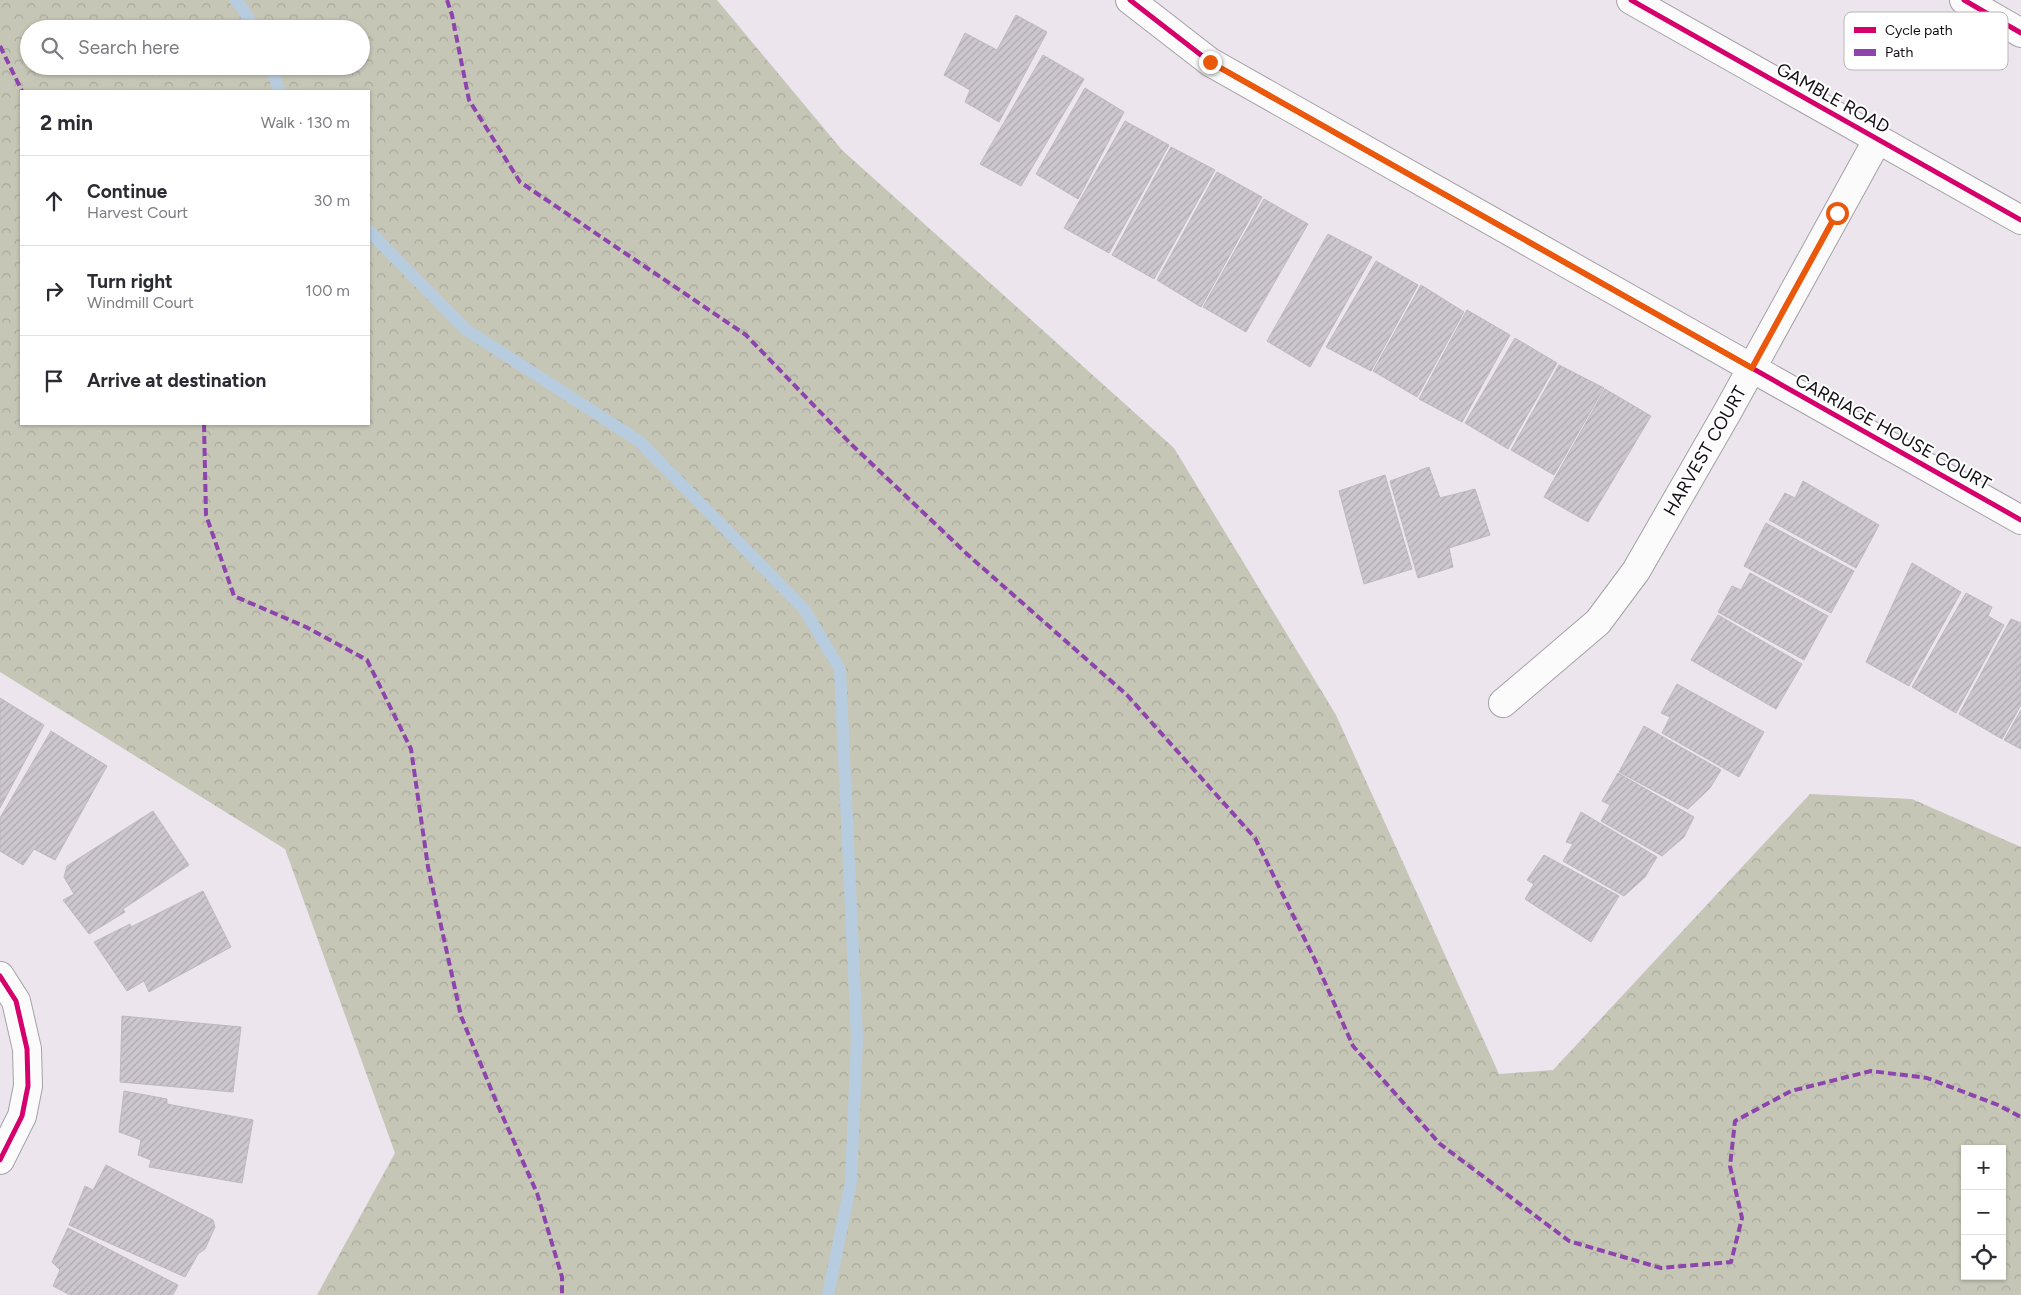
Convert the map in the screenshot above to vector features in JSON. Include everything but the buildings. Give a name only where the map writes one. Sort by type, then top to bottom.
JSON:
[{"type":"street","name":"CARRIAGE HOUSE COURT","points":[[1130,0],[1210,62],[2021,520]]},
{"type":"street","name":"GAMBLE ROAD","points":[[1631,0],[2021,220]]},
{"type":"street","points":[[1964,0],[1985,12]]},
{"type":"street","points":[[2008,25],[2021,32]]},
{"type":"street","name":"HARVEST COURT","points":[[1503,703],[1598,622],[1636,572],[1752,368],[1878,139]]},
{"type":"street","points":[[0,976],[16,1002],[27,1049],[28,1086],[22,1116],[0,1160]]},
{"type":"green space","points":[[0,0],[717,0],[842,150],[1174,448],[1336,715],[1499,1074],[1553,1070],[1810,794],[1912,799],[2021,847],[2021,1295],[317,1295],[395,1153],[285,849],[0,672]]},
{"type":"waterway","points":[[235,0],[249,20]]},
{"type":"waterway","points":[[274,75],[279,90]]},
{"type":"waterway","points":[[370,232],[465,329],[639,441],[804,609],[840,669],[857,1039],[851,1182],[828,1295]]},
{"type":"marked path","points":[[447,0],[452,15],[469,100],[520,182],[746,335],[852,445],[968,555],[1127,695],[1255,838],[1315,960],[1353,1046],[1440,1144],[1569,1241],[1661,1268],[1731,1262],[1742,1218],[1730,1166],[1735,1121],[1791,1091],[1871,1071],[1927,1078],[1998,1105],[2021,1117]]},
{"type":"marked path","points":[[0,46],[22,90]]},
{"type":"marked path","points":[[204,425],[206,515],[234,596],[306,627],[367,660],[411,749],[428,867],[461,1016],[498,1106],[537,1193],[562,1277],[562,1295]]},
{"type":"cycle path","points":[[1130,0],[1210,62],[2021,520]]},
{"type":"cycle path","points":[[1631,0],[2021,220]]},
{"type":"cycle path","points":[[1964,0],[1985,12]]},
{"type":"cycle path","points":[[2008,25],[2021,33]]},
{"type":"cycle path","points":[[0,976],[16,1001],[27,1049],[28,1086],[22,1116],[0,1160]]},
{"type":"route","points":[[1210,62],[1752,368],[1837,213]]}]
